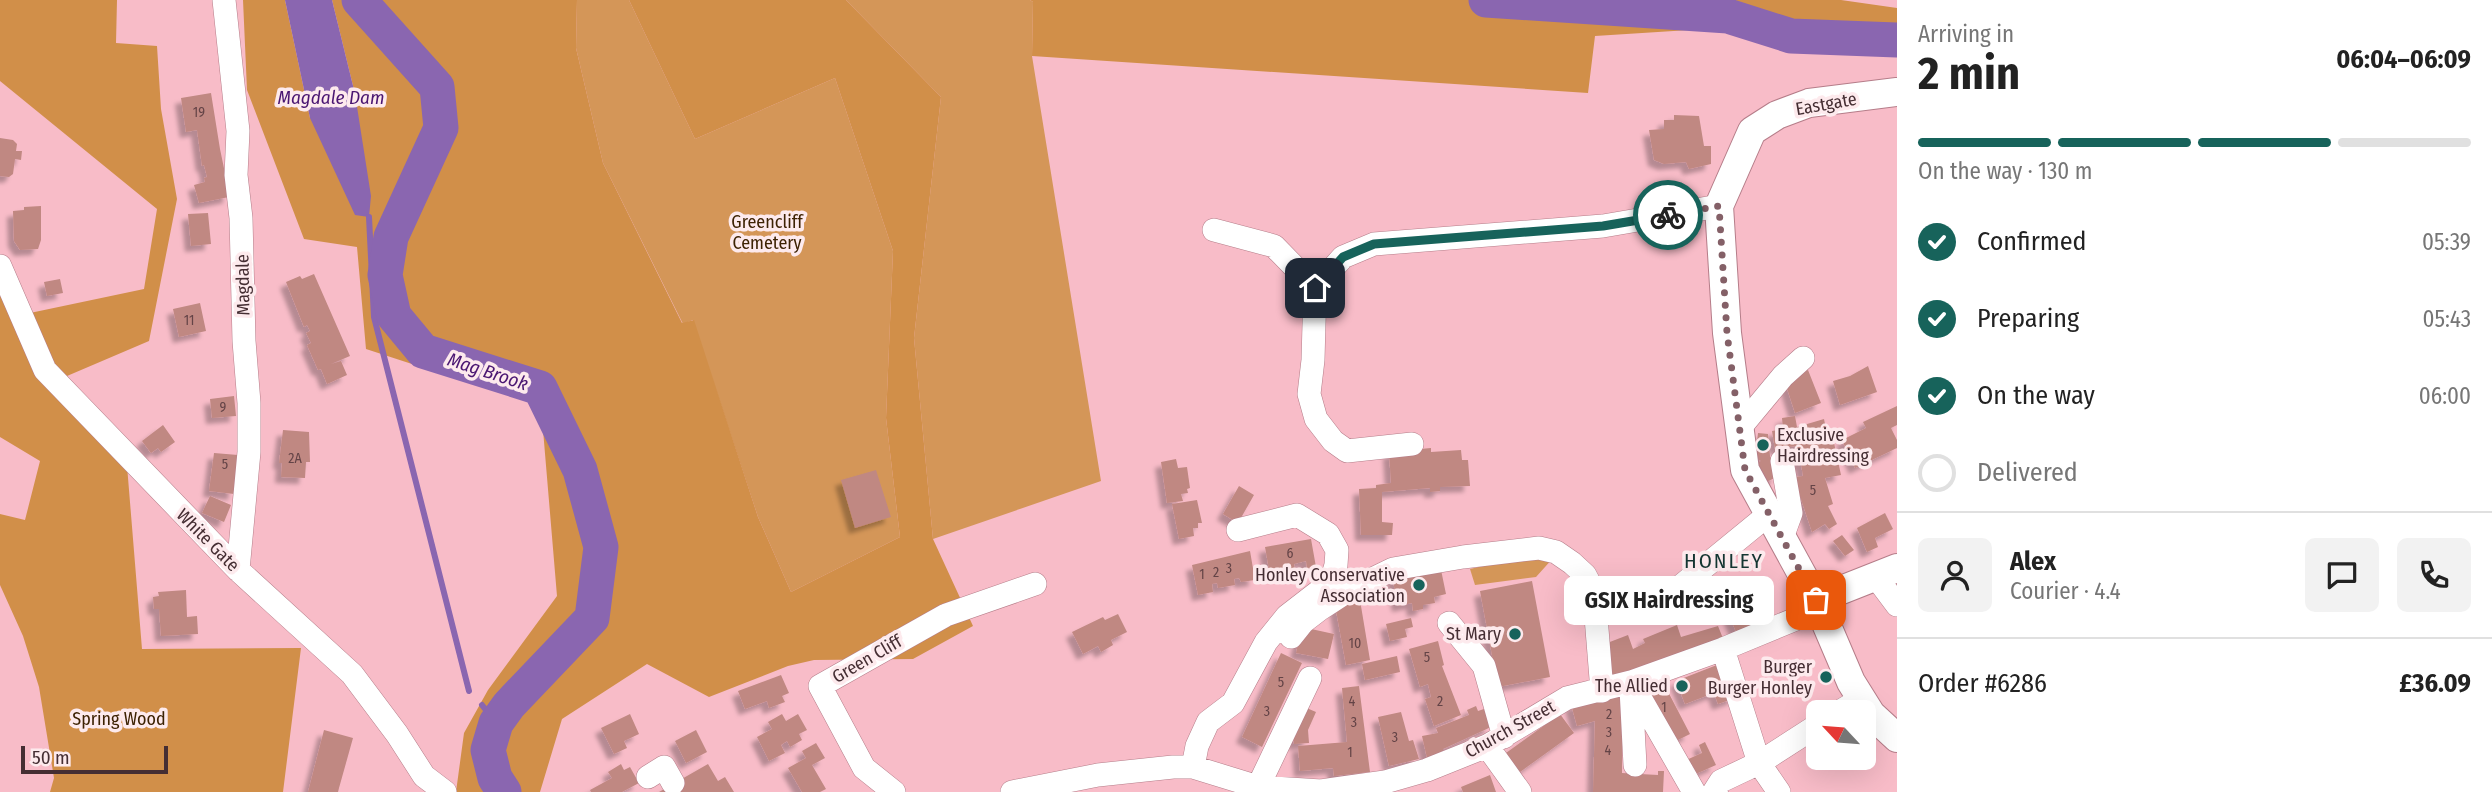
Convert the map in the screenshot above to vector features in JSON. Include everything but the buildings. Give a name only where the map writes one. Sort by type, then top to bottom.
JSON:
[{"type":"street","name":"Magdale","points":[[224,0],[238,131],[236,175],[241,218],[244,341],[249,403],[249,452],[238,570]]},
{"type":"street","name":"Eastgate","points":[[1850,700],[1851,682],[1818,605],[1745,470],[1727,333],[1719,206],[1752,131],[1777,115],[1809,103],[1897,92]]},
{"type":"street","points":[[1412,444],[1347,451],[1333,441],[1316,419],[1309,394],[1315,288],[1343,257],[1374,244],[1603,226],[1719,206]]},
{"type":"street","points":[[1214,230],[1274,246],[1315,288]]},
{"type":"street","name":"White Gate","points":[[0,266],[45,370],[238,570],[352,674],[397,734],[424,776],[445,792]]},
{"type":"street","points":[[1739,429],[1783,376],[1803,358]]},
{"type":"street","points":[[1659,610],[1681,586],[1776,526],[1791,513],[1782,461]]},
{"type":"street","points":[[1193,767],[1197,746],[1208,722],[1233,703],[1265,642],[1287,615],[1331,582],[1336,565],[1337,550],[1328,534],[1297,515],[1238,530]]},
{"type":"street","points":[[1291,637],[1303,622],[1346,592],[1393,569],[1539,548],[1556,552],[1572,563],[1585,575],[1594,592],[1602,691]]},
{"type":"street","points":[[1818,605],[1890,575],[1897,605]]},
{"type":"street","name":"Green Cliff","points":[[894,792],[864,768],[820,686],[946,615],[1035,584]]},
{"type":"street","name":"Church Street","points":[[1021,791],[1098,775],[1193,767],[1264,789],[1321,791],[1385,782],[1427,770],[1496,741],[1567,698],[1631,682],[1723,649],[1818,605]]},
{"type":"street","points":[[1449,624],[1484,666],[1496,741],[1520,792]]},
{"type":"street","points":[[1723,649],[1759,763],[1779,792]]},
{"type":"street","points":[[1264,789],[1310,678]]},
{"type":"street","points":[[1631,682],[1635,765]]},
{"type":"street","points":[[1631,682],[1694,792]]},
{"type":"street","name":"Eastgate","points":[[1876,719],[1897,738]]},
{"type":"street","points":[[1714,792],[1721,780],[1759,763],[1806,733]]},
{"type":"street","points":[[648,777],[664,767],[673,783]]},
{"type":"green space","name":"Spring Wood","points":[[0,0],[117,0],[116,43],[157,46],[161,109],[177,199],[149,341],[67,376],[125,441],[142,649],[301,648],[283,792],[50,792],[54,778],[39,687],[23,636],[0,585],[0,514],[25,520],[40,461],[0,437],[0,295],[11,317],[144,289],[157,209],[0,81]]},
{"type":"green space","points":[[243,0],[285,0],[310,118],[355,94],[332,0],[577,0],[576,48],[603,163],[682,323],[694,320],[758,517],[791,592],[900,537],[886,418],[893,251],[835,78],[695,139],[629,0],[846,0],[941,97],[914,338],[933,539],[973,626],[913,659],[814,660],[788,666],[709,697],[647,664],[562,719],[540,792],[456,792],[464,733],[488,690],[557,596],[541,406],[366,349],[357,247],[304,239],[247,90]]},
{"type":"green space","name":"Greencliff Cemetery","points":[[577,0],[629,0],[695,139],[835,78],[893,251],[886,418],[900,537],[791,592],[758,517],[693,320],[683,324],[603,163],[576,48]]},
{"type":"green space","points":[[846,0],[1033,2],[1032,56],[1101,481],[933,539],[914,338],[941,97]]},
{"type":"green space","points":[[1030,0],[1841,0],[1897,8],[1897,54],[1836,51],[1705,29],[1595,36],[1588,93],[1032,56],[1033,2]]},
{"type":"green space","points":[[1537,553],[1554,557],[1536,577],[1475,585],[1470,569]]},
{"type":"water","name":"Magdale Dam","points":[[285,0],[332,0],[355,94],[371,196],[369,217],[355,215],[310,118]]},
{"type":"waterway","name":"Mag Brook","points":[[359,0],[437,87],[441,128],[391,237],[385,275],[394,316],[423,351],[540,388],[580,470],[601,547],[592,618],[509,705],[496,723],[488,750],[495,778],[504,792]]},
{"type":"waterway","points":[[1486,0],[1728,16],[1791,36],[1897,40]]},
{"type":"waterway","points":[[369,217],[374,317],[469,691]]},
{"type":"waterway","points":[[372,275],[385,275]]},
{"type":"waterway","points":[[482,705],[496,723]]},
{"type":"way so far","points":[[1668,215],[1719,206],[1727,333],[1745,470],[1816,600]]},
{"type":"place","name":"Exclusive Hairdressing","points":[[1763,445]]},
{"type":"place","name":"Honley Conservative Association","points":[[1419,585]]},
{"type":"place","name":"GSIX Hairdressing","points":[[1816,600]]},
{"type":"place","name":"St Mary","points":[[1515,634]]},
{"type":"place","name":"Burger Burger Honley","points":[[1826,677]]},
{"type":"place","name":"The Allied","points":[[1682,686]]},
{"type":"district","name":"HONLEY","points":[[1724,561]]},
{"type":"route","points":[[1315,288],[1343,257],[1374,244],[1603,226],[1668,215]]}]
